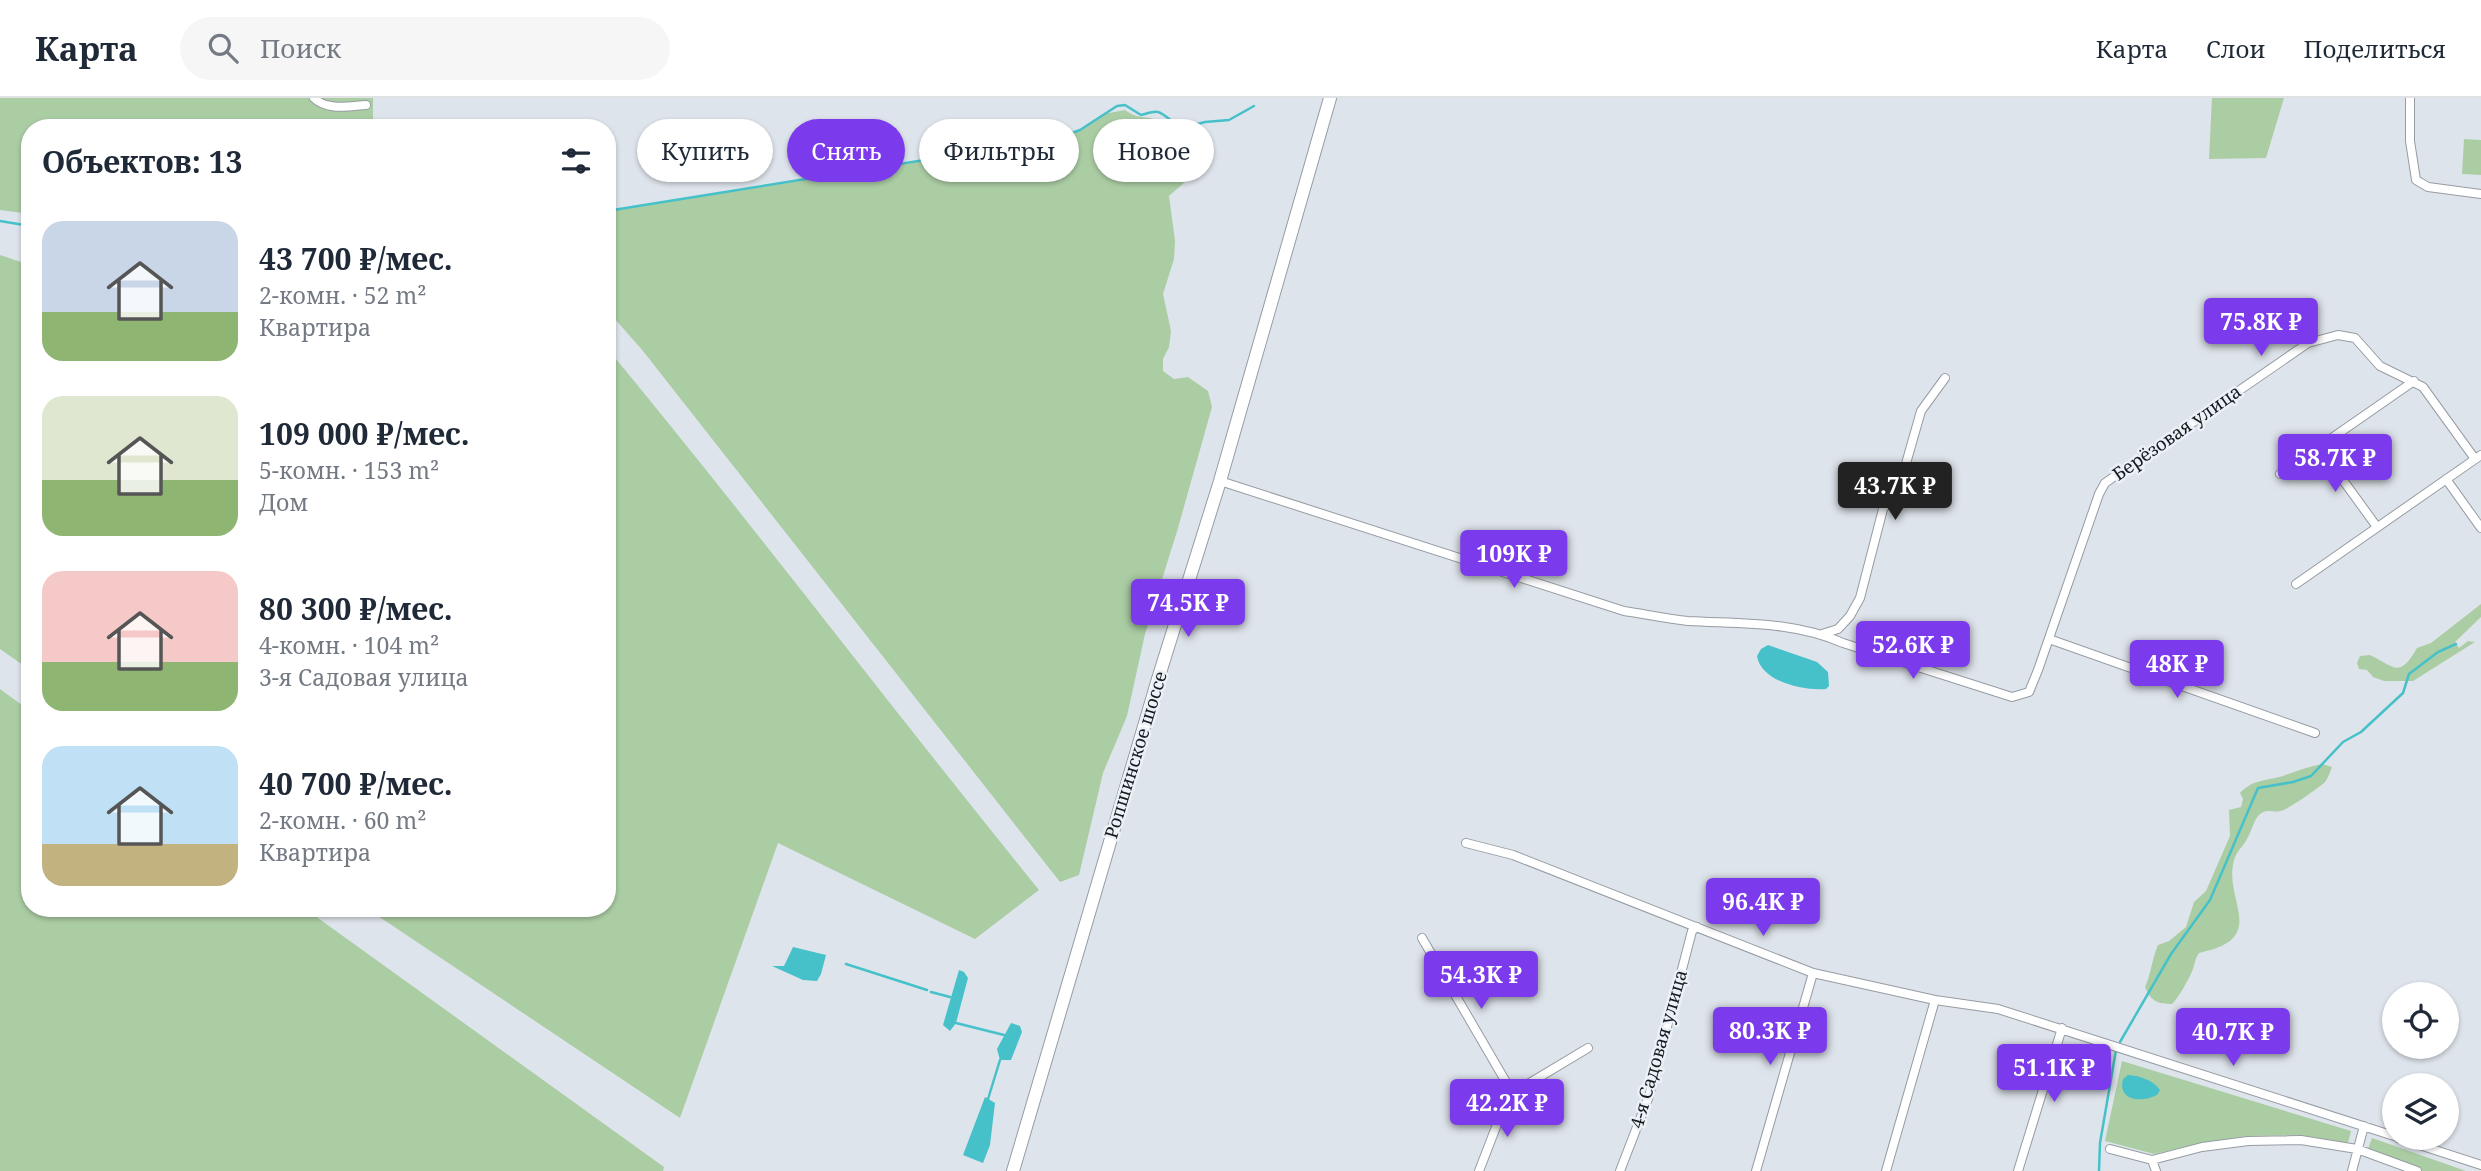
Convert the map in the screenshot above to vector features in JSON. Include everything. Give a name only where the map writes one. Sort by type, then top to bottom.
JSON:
[{"type":"main road","name":"Ропшинское шоссе","points":[[1013,1171],[1158,679],[1220,481],[1331,98]]},
{"type":"street","points":[[314,98],[320,104],[366,105]]},
{"type":"street","points":[[2410,98],[2410,141],[2416,180],[2428,187],[2481,194]]},
{"type":"street","name":"Берёзовая улица","points":[[2049,639],[2105,482],[2308,343],[2338,335],[2356,338],[2380,366],[2414,381],[2430,394],[2439,411],[2478,457],[2296,584]]},
{"type":"street","points":[[1822,634],[1838,629],[1850,617],[1860,598],[1883,509],[1899,488],[1921,411],[1945,378]]},
{"type":"street","points":[[2280,474],[2414,381]]},
{"type":"street","points":[[2304,457],[2315,470],[2340,476],[2377,527]]},
{"type":"street","points":[[2446,479],[2481,528]]},
{"type":"street","points":[[1220,481],[1624,611],[1687,621],[1736,621],[1822,634],[2012,697],[2029,692],[2049,639],[2315,733]]},
{"type":"street","points":[[1466,842],[1513,855],[1813,973],[1935,1000],[1998,1009],[2382,1132]]},
{"type":"street","name":"4-я Садовая улица","points":[[1620,1171],[1649,1096],[1692,931],[1697,928]]},
{"type":"street","points":[[1422,937],[1506,1082],[1508,1096],[1479,1171]]},
{"type":"street","points":[[1756,1171],[1813,973]]},
{"type":"street","points":[[1886,1171],[1935,1000]]},
{"type":"street","points":[[2018,1171],[2062,1028]]},
{"type":"street","points":[[1508,1096],[1588,1048]]},
{"type":"street","points":[[2352,1171],[2364,1126]]},
{"type":"street","points":[[2110,1149],[2151,1160],[2202,1147],[2248,1141],[2301,1140],[2357,1149],[2417,1171]]},
{"type":"street","points":[[2435,1150],[2481,1165]]},
{"type":"street","points":[[2151,1160],[2155,1171]]},
{"type":"green space","points":[[0,98],[373,98],[373,119],[21,119],[21,213],[0,210]]},
{"type":"green space","points":[[2212,98],[2284,98],[2266,158],[2209,159]]},
{"type":"green space","points":[[1125,110],[1152,119],[1096,119],[1104,114]]},
{"type":"green space","points":[[1093,121],[1093,182],[1184,182],[1169,196],[1175,241],[1174,259],[1163,294],[1171,331],[1169,347],[1163,359],[1163,371],[1174,379],[1188,377],[1208,391],[1212,407],[1145,634],[1127,716],[1103,773],[1079,875],[1060,882],[643,351],[616,320],[616,210],[787,182],[905,182],[905,163],[919,161],[919,182],[1079,182],[1080,130]]},
{"type":"green space","points":[[2464,139],[2481,140],[2481,175],[2462,174]]},
{"type":"green space","points":[[0,255],[21,262],[21,664],[0,649]]},
{"type":"green space","points":[[616,359],[1039,890],[975,939],[778,843],[680,1118],[379,917],[616,917]]},
{"type":"green space","points":[[2481,604],[2481,617],[2455,642],[2459,648],[2468,641],[2475,642],[2413,681],[2384,681],[2373,677],[2367,670],[2359,669],[2357,663],[2360,656],[2370,655],[2396,668],[2401,667],[2417,648],[2431,643]]},
{"type":"green space","points":[[0,689],[21,704],[21,917],[317,917],[664,1167],[663,1171],[0,1171]]},
{"type":"green space","points":[[2322,764],[2332,767],[2325,782],[2283,810],[2260,814],[2236,855],[2232,870],[2239,926],[2234,937],[2221,946],[2199,953],[2186,983],[2172,1004],[2155,1001],[2145,987],[2158,945],[2169,941],[2186,927],[2194,902],[2206,891],[2230,836],[2229,810],[2241,807],[2243,799],[2240,793],[2255,783]]},
{"type":"green space","points":[[2122,1061],[2351,1131],[2348,1143],[2300,1135],[2247,1136],[2154,1154],[2105,1141]]},
{"type":"green space","points":[[2372,1138],[2382,1142],[2382,1150],[2406,1150],[2466,1171],[2423,1171],[2368,1149]]},
{"type":"water","points":[[1768,645],[1817,662],[1828,672],[1829,686],[1826,689],[1817,689],[1796,686],[1766,672],[1757,656],[1761,649]]},
{"type":"water","points":[[793,947],[826,955],[817,981],[803,980],[772,966],[784,966]]},
{"type":"water","points":[[959,970],[968,978],[956,1023],[950,1031],[943,1025]]},
{"type":"water","points":[[1011,1023],[1020,1026],[1022,1032],[1011,1060],[1000,1060],[997,1049]]},
{"type":"water","points":[[2128,1075],[2146,1079],[2160,1090],[2151,1098],[2127,1096],[2122,1086],[2123,1079]]},
{"type":"water","points":[[985,1097],[995,1103],[990,1145],[983,1163],[963,1155]]},
{"type":"waterway","points":[[616,210],[1055,139],[1080,130],[1117,106],[1125,105],[1141,115],[1158,112],[1182,128],[1229,120],[1254,106]]},
{"type":"waterway","points":[[0,221],[21,224]]},
{"type":"waterway","points":[[2120,1042],[2171,954],[2210,900],[2258,788],[2311,776],[2343,742],[2361,732],[2403,693],[2409,674],[2438,652],[2456,644]]},
{"type":"waterway","points":[[846,964],[927,990]]},
{"type":"waterway","points":[[931,992],[950,997]]},
{"type":"waterway","points":[[956,1023],[1004,1035]]},
{"type":"waterway","points":[[2099,1171],[2100,1143],[2116,1050]]},
{"type":"waterway","points":[[988,1099],[1000,1060]]}]
